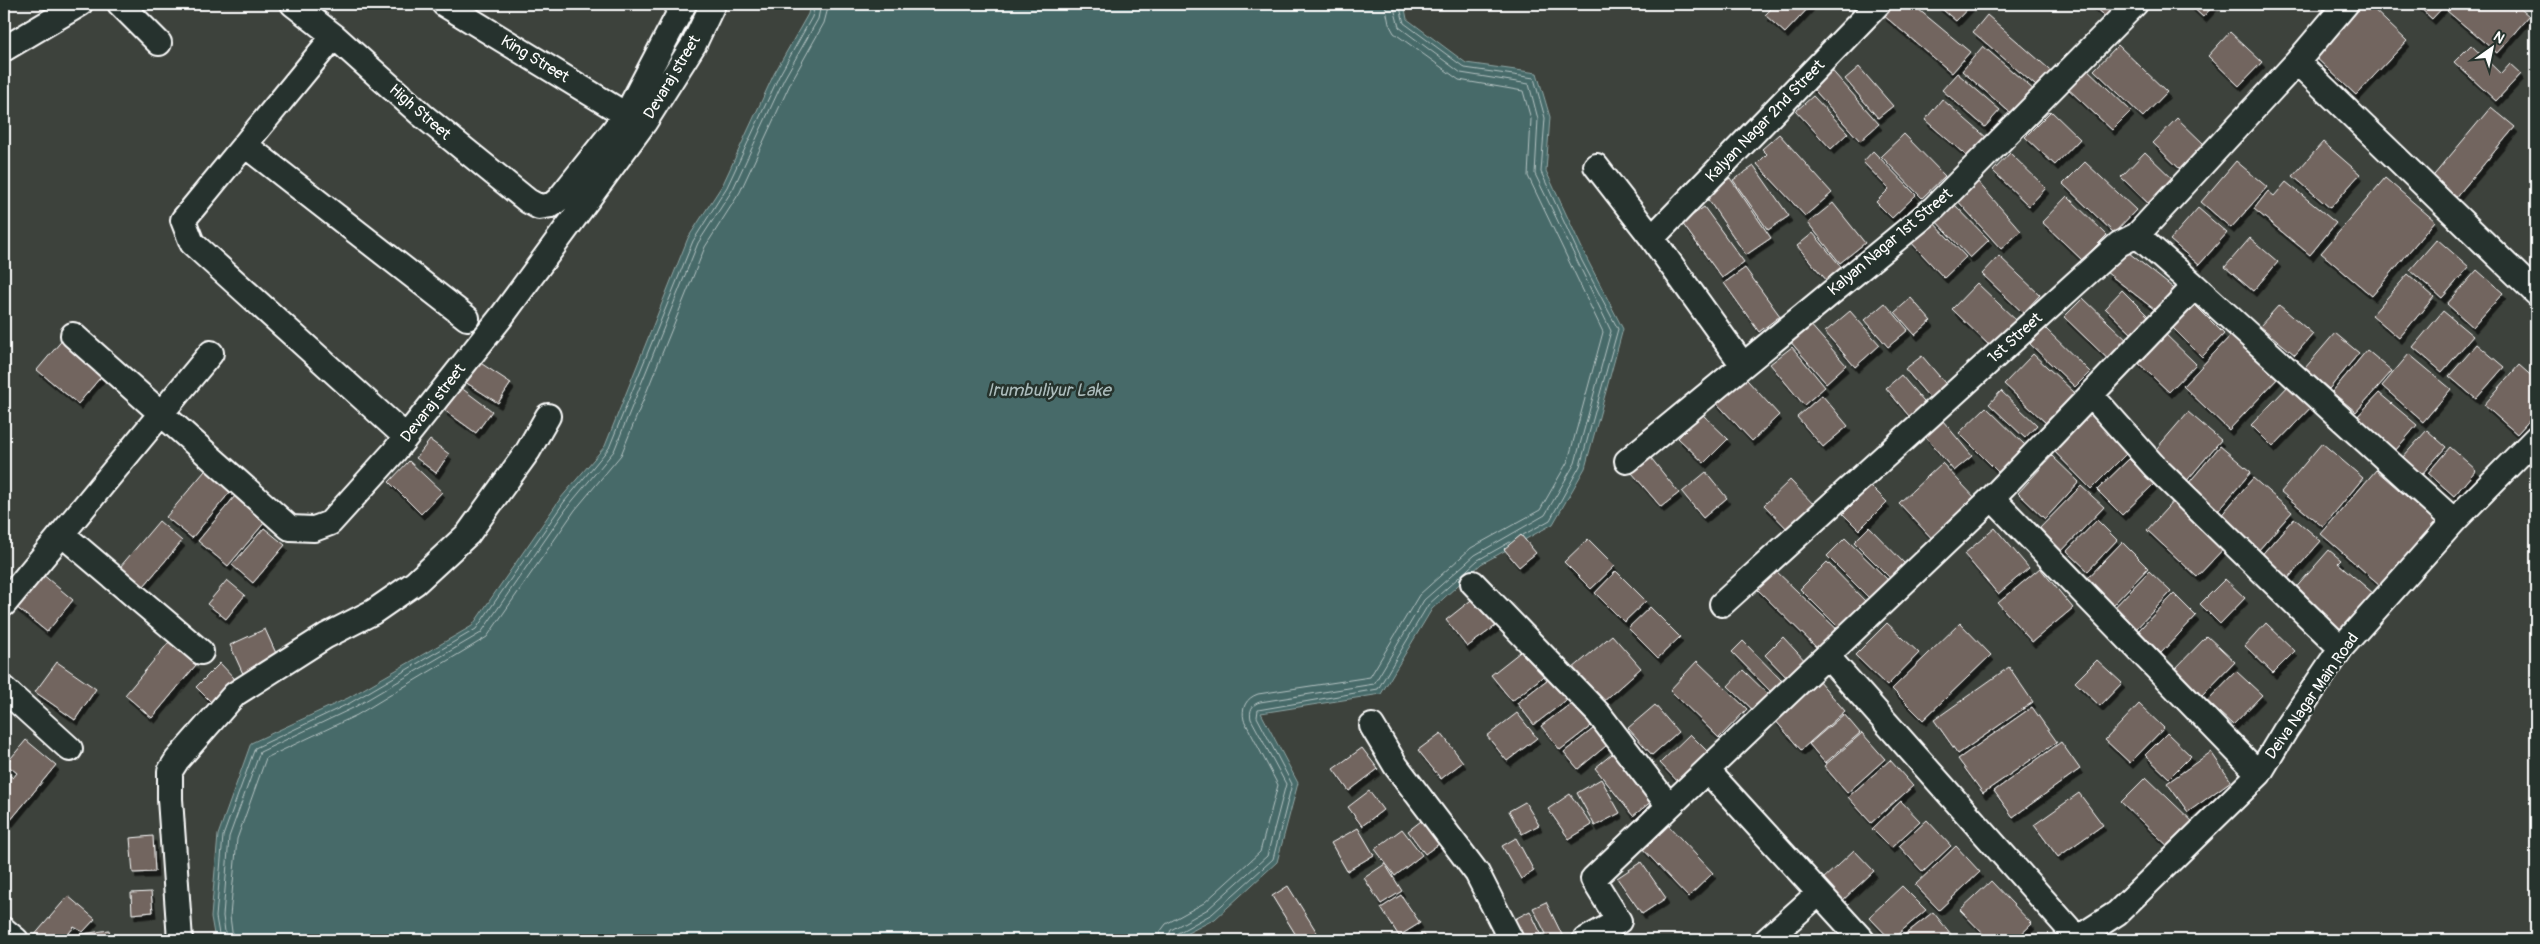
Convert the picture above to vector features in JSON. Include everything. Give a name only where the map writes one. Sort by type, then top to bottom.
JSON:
[{"type":"street","points":[[4,49],[80,4]]},
{"type":"street","points":[[120,4],[159,43]]},
{"type":"street","name":"King Street","points":[[444,4],[626,114]]},
{"type":"street","name":"Devaraj street","points":[[552,205],[626,114],[684,4]]},
{"type":"street","name":"Devaraj street","points":[[73,335],[290,528],[314,529],[330,523],[406,437],[502,316],[644,123],[694,44],[713,4]]},
{"type":"street","name":"Kalyan Nagar 2nd Street","points":[[1652,238],[1878,4]]},
{"type":"street","name":"Kalyan Nagar 1st Street","points":[[1627,460],[1934,208],[2135,4]]},
{"type":"street","name":"1st Street","points":[[1722,604],[2119,244],[2137,235],[2297,62],[2346,4]]},
{"type":"street","name":"High Street","points":[[296,5],[334,36],[422,115],[528,201],[539,207],[552,205]]},
{"type":"street","points":[[334,36],[183,220],[192,242],[406,437]]},
{"type":"street","points":[[2297,62],[2536,293]]},
{"type":"street","points":[[245,145],[345,225],[467,318]]},
{"type":"street","points":[[1596,166],[1652,238],[1743,365]]},
{"type":"street","points":[[2137,235],[2454,521]]},
{"type":"street","points":[[1585,940],[1619,921],[1593,879],[1992,498],[2195,286]]},
{"type":"street","points":[[4,604],[163,414],[211,353]]},
{"type":"street","points":[[2091,395],[2155,467],[2341,648]]},
{"type":"street","points":[[180,940],[170,799],[170,771],[177,760],[235,694],[326,636],[374,612],[415,583],[468,534],[528,451],[548,416]]},
{"type":"street","name":"Deiva Nagar Main Road","points":[[2077,939],[2117,913],[2259,774],[2285,731],[2341,648],[2454,521],[2536,438]]},
{"type":"street","points":[[1992,498],[2259,774]]},
{"type":"street","points":[[62,534],[201,652]]},
{"type":"street","points":[[1473,583],[1598,713],[1669,806]]},
{"type":"street","points":[[1827,656],[2077,939]]},
{"type":"street","points":[[4,689],[70,748]]},
{"type":"street","points":[[1372,726],[1396,766],[1477,873],[1511,940]]},
{"type":"street","points":[[1707,770],[1862,940]]},
{"type":"street","points":[[1767,940],[1819,893]]},
{"type":"street","points":[[4,930],[16,940]]},
{"type":"water","name":"Irumbuliyur Lake","points":[[810,4],[1404,4],[1407,19],[1466,63],[1537,73],[1550,117],[1546,171],[1587,259],[1623,329],[1585,468],[1553,524],[1481,564],[1432,609],[1381,694],[1261,713],[1298,783],[1277,862],[1215,919],[1174,940],[215,940],[211,917],[218,835],[251,743],[348,698],[472,626],[560,499],[605,446],[688,238],[723,184],[774,74],[808,14]]},
{"type":"building","points":[[1776,4],[1812,4],[1785,33],[1765,15]]},
{"type":"building","points":[[1893,4],[1912,4],[1970,52],[1952,73],[1883,15]]},
{"type":"building","points":[[1936,4],[1972,4],[1956,21]]},
{"type":"building","points":[[2090,4],[2119,4],[2107,18]]},
{"type":"building","points":[[2189,4],[2215,4],[2203,17]]},
{"type":"building","points":[[2362,4],[2368,4],[2407,41],[2356,95],[2313,55]]},
{"type":"building","points":[[2416,4],[2446,4],[2432,19]]},
{"type":"building","points":[[2453,4],[2515,4],[2529,16],[2497,53],[2447,11]]},
{"type":"building","points":[[1987,15],[2056,75],[2042,91],[1973,32]]},
{"type":"building","points":[[2230,32],[2262,62],[2239,86],[2208,56]]},
{"type":"building","points":[[2118,45],[2167,92],[2143,117],[2094,70]]},
{"type":"building","points":[[2471,45],[2501,74],[2510,64],[2521,74],[2496,101],[2454,62]]},
{"type":"building","points":[[1983,46],[2035,91],[2014,116],[1962,71]]},
{"type":"building","points":[[2083,65],[2131,111],[2112,130],[2064,85]]},
{"type":"building","points":[[1828,66],[1879,124],[1860,141],[1808,83]]},
{"type":"building","points":[[1859,67],[1893,106],[1878,118],[1845,79]]},
{"type":"building","points":[[1957,73],[2000,110],[1985,127],[1942,90]]},
{"type":"building","points":[[1813,96],[1848,133],[1831,149],[1796,111]]},
{"type":"building","points":[[1942,99],[1987,138],[1969,158],[1925,120]]},
{"type":"building","points":[[2491,107],[2515,127],[2453,201],[2429,181]]},
{"type":"building","points":[[2051,111],[2080,139],[2055,165],[2025,137]]},
{"type":"building","points":[[2177,118],[2206,146],[2182,171],[2153,143]]},
{"type":"building","points":[[1779,134],[1832,193],[1805,216],[1757,164],[1767,154],[1762,149]]},
{"type":"building","points":[[1904,134],[1945,176],[1922,198],[1881,156]]},
{"type":"building","points":[[2323,142],[2360,174],[2330,208],[2293,176]]},
{"type":"building","points":[[1873,151],[1916,195],[1892,218],[1876,202],[1889,189],[1863,162]]},
{"type":"building","points":[[2145,152],[2178,184],[2154,209],[2121,177]]},
{"type":"building","points":[[2010,153],[2046,188],[2029,206],[1993,171]]},
{"type":"building","points":[[2236,161],[2267,187],[2231,228],[2201,202]]},
{"type":"building","points":[[2085,162],[2136,210],[2114,233],[2063,184]]},
{"type":"building","points":[[1754,166],[1789,216],[1768,230],[1733,180]]},
{"type":"building","points":[[1730,178],[1771,238],[1746,255],[1705,195]]},
{"type":"building","points":[[2385,178],[2435,221],[2372,296],[2321,253]]},
{"type":"building","points":[[1977,181],[2021,231],[2001,249],[1956,199]]},
{"type":"building","points":[[2286,182],[2336,223],[2310,255],[2254,209],[2268,191],[2274,196]]},
{"type":"building","points":[[2067,196],[2107,235],[2082,260],[2042,222]]},
{"type":"building","points":[[1833,203],[1865,243],[1840,263],[1808,223]]},
{"type":"building","points":[[1953,203],[1989,240],[1970,258],[1935,220]]},
{"type":"building","points":[[1704,207],[1744,262],[1722,278],[1682,223]]},
{"type":"building","points":[[2198,208],[2227,233],[2199,265],[2170,240]]},
{"type":"building","points":[[1932,221],[1966,257],[1944,278],[1910,241]]},
{"type":"building","points":[[1813,233],[1843,269],[1828,282],[1797,246]]},
{"type":"building","points":[[2250,238],[2278,262],[2253,291],[2225,267]]},
{"type":"building","points":[[2437,239],[2469,267],[2442,298],[2410,270]]},
{"type":"building","points":[[2124,249],[2177,291],[2159,313],[2106,272]]},
{"type":"building","points":[[1999,256],[2040,295],[2023,313],[1982,274]]},
{"type":"building","points":[[1745,268],[1780,316],[1759,332],[1724,283]]},
{"type":"building","points":[[2477,270],[2503,293],[2473,327],[2447,304]]},
{"type":"building","points":[[2408,274],[2434,297],[2399,338],[2372,315]]},
{"type":"building","points":[[1977,283],[2019,323],[1994,350],[1952,309]]},
{"type":"building","points":[[2122,290],[2148,316],[2131,333],[2105,308]]},
{"type":"building","points":[[1911,298],[1931,321],[1915,335],[1895,312]]},
{"type":"building","points":[[2083,298],[2133,346],[2114,365],[2064,317]]},
{"type":"building","points":[[1885,303],[1908,330],[1888,347],[1865,320]]},
{"type":"building","points":[[2194,304],[2224,334],[2202,357],[2172,327]]},
{"type":"building","points":[[2279,305],[2313,334],[2295,355],[2260,326]]},
{"type":"building","points":[[1850,311],[1880,345],[1855,367],[1825,332]]},
{"type":"building","points":[[2443,311],[2473,336],[2442,372],[2413,347]]},
{"type":"building","points":[[1809,323],[1846,365],[1826,383],[1789,340]]},
{"type":"building","points":[[2045,328],[2090,372],[2075,387],[2030,344]]},
{"type":"building","points":[[2160,329],[2196,364],[2169,392],[2132,357]]},
{"type":"building","points":[[2233,333],[2279,377],[2229,430],[2183,386]]},
{"type":"building","points":[[2335,333],[2359,353],[2329,389],[2305,368]]},
{"type":"building","points":[[64,338],[105,372],[78,404],[37,370]]},
{"type":"building","points":[[2477,344],[2504,367],[2476,399],[2449,376]]},
{"type":"building","points":[[1792,347],[1825,387],[1804,405],[1770,364]]},
{"type":"building","points":[[2367,350],[2392,371],[2356,412],[2332,392]]},
{"type":"building","points":[[2033,354],[2075,393],[2046,423],[2004,384]]},
{"type":"building","points":[[2409,354],[2451,389],[2423,422],[2382,386]]},
{"type":"building","points":[[1922,356],[1951,390],[1935,404],[1905,369]]},
{"type":"building","points":[[479,362],[511,383],[498,403],[465,382]]},
{"type":"building","points":[[2519,365],[2536,380],[2536,413],[2517,434],[2484,405]]},
{"type":"building","points":[[1738,370],[1779,415],[1752,441],[1710,396]]},
{"type":"building","points":[[1901,375],[1929,408],[1913,421],[1886,388]]},
{"type":"building","points":[[2292,382],[2314,404],[2273,447],[2251,425]]},
{"type":"building","points":[[460,387],[492,411],[476,433],[444,410]]},
{"type":"building","points":[[2001,391],[2037,425],[2025,438],[1989,404]]},
{"type":"building","points":[[2379,393],[2417,425],[2395,451],[2357,417]]},
{"type":"building","points":[[1822,395],[1848,426],[1823,447],[1797,417]]},
{"type":"building","points":[[1986,407],[2027,447],[2000,474],[1959,433]]},
{"type":"building","points":[[2085,409],[2128,452],[2091,489],[2049,446]]},
{"type":"building","points":[[2188,412],[2221,440],[2184,484],[2151,455]]},
{"type":"building","points":[[1702,414],[1728,439],[1704,463],[1678,438]]},
{"type":"building","points":[[1943,421],[1972,456],[1954,471],[1925,436]]},
{"type":"building","points":[[2427,430],[2446,447],[2421,475],[2402,458]]},
{"type":"building","points":[[430,440],[449,454],[436,473],[416,458]]},
{"type":"building","points":[[2322,443],[2363,478],[2323,527],[2281,492]]},
{"type":"building","points":[[2220,446],[2251,472],[2218,511],[2187,485]]},
{"type":"building","points":[[2450,447],[2476,470],[2454,496],[2428,473]]},
{"type":"building","points":[[2052,456],[2079,482],[2045,519],[2018,493]]},
{"type":"building","points":[[1651,458],[1679,493],[1661,507],[1632,473]]},
{"type":"building","points":[[2129,459],[2154,484],[2122,515],[2097,490]]},
{"type":"building","points":[[409,461],[442,492],[421,514],[389,482]]},
{"type":"building","points":[[1942,463],[1979,502],[1936,543],[1899,503]]},
{"type":"building","points":[[210,465],[235,486],[192,538],[166,517]]},
{"type":"building","points":[[2376,470],[2436,522],[2380,585],[2321,534]]},
{"type":"building","points":[[1706,472],[1727,498],[1703,518],[1682,492]]},
{"type":"building","points":[[2253,478],[2292,512],[2258,551],[2219,518]]},
{"type":"building","points":[[1790,480],[1819,510],[1793,535],[1764,505]]},
{"type":"building","points":[[1871,486],[1887,502],[1859,530],[1843,514]]},
{"type":"building","points":[[2081,486],[2104,507],[2058,555],[2035,533]]},
{"type":"building","points":[[235,496],[265,522],[228,566],[198,541]]},
{"type":"building","points":[[2176,498],[2227,545],[2197,577],[2147,530]]},
{"type":"building","points":[[2294,518],[2321,541],[2285,582],[2258,559]]},
{"type":"building","points":[[2097,520],[2117,540],[2088,571],[2067,551]]},
{"type":"building","points":[[159,521],[182,541],[144,586],[120,567]]},
{"type":"building","points":[[1869,527],[1906,565],[1891,579],[1854,542]]},
{"type":"building","points":[[264,528],[285,545],[253,583],[232,565]]},
{"type":"building","points":[[1995,528],[2029,568],[1998,594],[1964,554]]},
{"type":"building","points":[[1521,535],[1536,553],[1519,567],[1504,549]]},
{"type":"building","points":[[1845,538],[1890,582],[1871,600],[1827,556]]},
{"type":"building","points":[[1588,539],[1615,566],[1591,589],[1564,562]]},
{"type":"building","points":[[2122,542],[2148,568],[2112,606],[2085,581]]},
{"type":"building","points":[[2329,550],[2341,560],[2338,563],[2374,594],[2341,632],[2293,591]]},
{"type":"building","points":[[1827,562],[1866,602],[1839,628],[1800,589]]},
{"type":"building","points":[[2040,568],[2073,608],[2032,642],[1998,603]]},
{"type":"building","points":[[1774,569],[1843,635],[1823,654],[1756,588]]},
{"type":"building","points":[[1616,571],[1646,601],[1624,622],[1595,593]]},
{"type":"building","points":[[2149,571],[2171,592],[2135,630],[2113,609]]},
{"type":"building","points":[[42,574],[73,600],[47,632],[15,606]]},
{"type":"building","points":[[2225,579],[2245,598],[2220,624],[2200,604]]},
{"type":"building","points":[[227,580],[245,595],[226,619],[207,604]]},
{"type":"building","points":[[2174,594],[2196,616],[2161,653],[2138,631]]},
{"type":"building","points":[[1475,597],[1497,625],[1467,647],[1446,620]]},
{"type":"building","points":[[1650,607],[1680,637],[1658,658],[1628,628]]},
{"type":"building","points":[[1887,623],[1919,653],[1887,686],[1855,655]]},
{"type":"building","points":[[1960,623],[1991,655],[1923,720],[1892,689]]},
{"type":"building","points":[[2266,623],[2295,651],[2273,673],[2245,646]]},
{"type":"building","points":[[265,629],[279,660],[244,676],[230,645]]},
{"type":"building","points":[[1612,635],[1641,668],[1602,703],[1572,669]]},
{"type":"building","points":[[2207,636],[2235,662],[2202,696],[2174,670]]},
{"type":"building","points":[[1783,637],[1808,664],[1790,681],[1765,655]]},
{"type":"building","points":[[1743,641],[1782,681],[1771,692],[1732,652]]},
{"type":"building","points":[[169,642],[196,665],[152,718],[125,695]]},
{"type":"building","points":[[1529,645],[1550,671],[1512,701],[1491,675]]},
{"type":"building","points":[[2097,660],[2122,683],[2100,706],[2075,682]]},
{"type":"building","points":[[1697,661],[1747,709],[1719,738],[1670,690]]},
{"type":"building","points":[[57,662],[96,689],[75,720],[35,692]]},
{"type":"building","points":[[220,663],[235,679],[211,702],[196,687]]},
{"type":"building","points":[[2009,667],[2033,702],[1958,754],[1934,720]]},
{"type":"building","points":[[1743,670],[1775,701],[1759,716],[1728,686]]},
{"type":"building","points":[[2236,671],[2262,695],[2233,725],[2207,701]]},
{"type":"building","points":[[1552,676],[1569,698],[1534,725],[1517,703]]},
{"type":"building","points":[[1818,680],[1845,711],[1801,750],[1774,719]]},
{"type":"building","points":[[1577,699],[1595,723],[1560,750],[1541,726]]},
{"type":"building","points":[[2139,704],[2164,728],[2130,763],[2105,740]]},
{"type":"building","points":[[1655,705],[1678,732],[1652,755],[1628,728]]},
{"type":"building","points":[[2032,707],[2057,742],[1983,793],[1958,759]]},
{"type":"building","points":[[1517,713],[1537,738],[1507,761],[1487,736]]},
{"type":"building","points":[[1844,714],[1860,733],[1825,763],[1809,744]]},
{"type":"building","points":[[1598,725],[1612,741],[1578,769],[1564,752]]},
{"type":"building","points":[[1441,733],[1463,762],[1441,779],[1418,750]]},
{"type":"building","points":[[1862,733],[1885,759],[1847,793],[1824,766]]},
{"type":"building","points":[[2167,733],[2191,756],[2169,778],[2145,755]]},
{"type":"building","points":[[1690,734],[1710,754],[1680,784],[1660,763]]},
{"type":"building","points":[[26,740],[56,765],[10,821],[4,816],[4,771],[13,778],[17,773],[6,764]]},
{"type":"building","points":[[2061,742],[2080,769],[2013,817],[1994,791]]},
{"type":"building","points":[[1362,748],[1378,769],[1349,791],[1333,769]]},
{"type":"building","points":[[1618,749],[1657,797],[1633,816],[1595,768]]},
{"type":"building","points":[[2211,752],[2231,781],[2188,812],[2167,783]]},
{"type":"building","points":[[1890,760],[1913,786],[1871,823],[1848,797]]},
{"type":"building","points":[[2146,777],[2196,825],[2172,850],[2121,802]]},
{"type":"building","points":[[1601,779],[1620,813],[1595,826],[1577,793]]},
{"type":"building","points":[[1369,791],[1383,810],[1362,826],[1348,807]]},
{"type":"building","points":[[2079,793],[2103,825],[2058,857],[2034,825]]},
{"type":"building","points":[[1570,794],[1592,825],[1569,839],[1548,809]]},
{"type":"building","points":[[1901,801],[1920,821],[1891,848],[1872,829]]},
{"type":"building","points":[[1525,802],[1539,825],[1522,834],[1509,811]]},
{"type":"building","points":[[1425,818],[1443,841],[1425,854],[1408,831]]},
{"type":"building","points":[[1927,820],[1951,846],[1923,872],[1899,846]]},
{"type":"building","points":[[1667,824],[1713,873],[1688,897],[1641,847]]},
{"type":"building","points":[[1358,828],[1374,855],[1347,871],[1331,843]]},
{"type":"building","points":[[1402,829],[1422,855],[1395,876],[1375,849]]},
{"type":"building","points":[[153,836],[155,872],[133,873],[130,838]]},
{"type":"building","points":[[1516,838],[1534,871],[1521,879],[1502,846]]},
{"type":"building","points":[[1956,846],[1980,872],[1939,910],[1915,885]]},
{"type":"building","points":[[1854,850],[1874,871],[1842,901],[1822,880]]},
{"type":"building","points":[[1641,862],[1666,898],[1642,914],[1617,878]]},
{"type":"building","points":[[1385,864],[1402,891],[1381,904],[1364,878]]},
{"type":"building","points":[[1991,881],[2032,924],[2015,940],[1989,940],[1960,910]]},
{"type":"building","points":[[1288,886],[1321,939],[1299,940],[1272,896]]},
{"type":"building","points":[[1902,886],[1926,910],[1891,940],[1869,917]]},
{"type":"building","points":[[151,892],[153,912],[132,914],[131,893]]},
{"type":"building","points":[[1401,895],[1420,923],[1399,936],[1381,908]]},
{"type":"building","points":[[68,896],[95,919],[83,932],[74,927],[63,940],[37,940],[33,937]]},
{"type":"building","points":[[1546,902],[1564,939],[1562,940],[1549,940],[1533,908]]},
{"type":"building","points":[[1530,911],[1544,940],[1523,940],[1513,920]]},
{"type":"building","points":[[1933,912],[1955,939],[1898,940]]},
{"type":"building","points":[[109,930],[111,940],[71,940],[70,936]]},
{"type":"building","points":[[1424,934],[1427,940],[1411,940]]},
{"type":"building","points":[[1823,934],[1829,940],[1816,940]]}]
